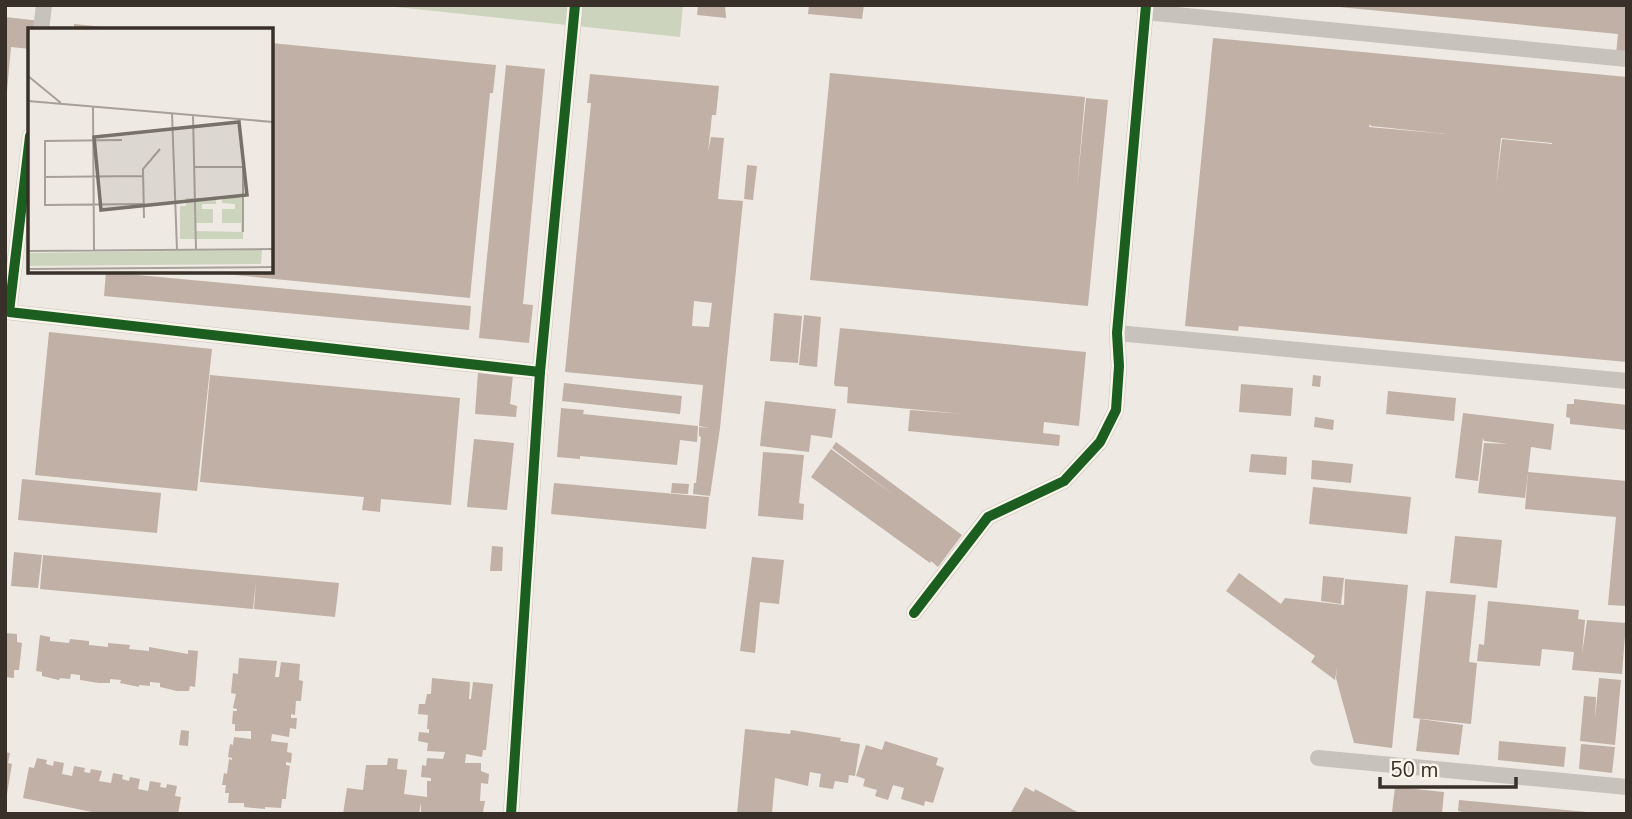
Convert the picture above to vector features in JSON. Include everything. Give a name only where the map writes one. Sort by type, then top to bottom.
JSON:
[{"type":"street","points":[[41,28],[44,5]]},
{"type":"street","points":[[511,814],[540,372],[575,5]]},
{"type":"street","points":[[914,613],[988,517],[1064,481],[1100,442],[1116,410],[1119,366],[1116,333],[1145,8],[1627,59]]},
{"type":"street","points":[[28,153],[9,312],[540,372]]},
{"type":"street","points":[[1116,333],[1627,381]]},
{"type":"street","points":[[1318,758],[1627,788]]},
{"type":"green space","points":[[377,5],[683,5],[680,37]]},
{"type":"building","points":[[700,5],[725,5],[726,18],[697,15]]},
{"type":"building","points":[[809,5],[864,5],[862,19],[808,14]]},
{"type":"building","points":[[1339,5],[1627,5],[1627,55],[1616,54],[1618,34]]},
{"type":"building","points":[[5,17],[41,21],[40,28],[28,28],[28,49],[11,47],[5,91]]},
{"type":"building","points":[[74,24],[104,27],[104,28],[74,28]]},
{"type":"building","points":[[1213,38],[1627,77],[1627,362],[1239,326],[1238,331],[1185,326]],"holes":[[[1370,124],[1371,126],[1447,134],[1369,127]],[[1501,138],[1552,143],[1552,144],[1502,139],[1496,187]]]},
{"type":"building","points":[[273,43],[496,65],[493,93],[490,93],[470,298],[214,273],[273,273]]},
{"type":"building","points":[[506,65],[545,69],[523,304],[533,305],[529,343],[479,338]]},
{"type":"building","points":[[830,73],[1085,97],[1077,187],[1086,98],[1108,100],[1088,306],[810,280]]},
{"type":"building","points":[[590,74],[719,86],[716,115],[712,115],[708,152],[711,137],[724,138],[718,199],[743,201],[720,428],[710,496],[693,494],[701,437],[699,427],[710,428],[699,426],[703,385],[565,372],[591,103],[587,103]],"holes":[[[694,301],[712,303],[709,327],[692,326]]]},
{"type":"building","points":[[747,165],[757,166],[753,200],[744,199]]},
{"type":"building","points":[[106,273],[117,273],[471,306],[469,330],[104,296]]},
{"type":"building","points":[[774,313],[802,316],[798,363],[770,361]]},
{"type":"building","points":[[804,315],[821,317],[817,367],[799,365]]},
{"type":"building","points":[[840,328],[1086,352],[1079,426],[1044,422],[1043,433],[1060,435],[1059,446],[908,431],[910,410],[963,414],[847,403],[848,387],[835,386],[834,383]]},
{"type":"building","points":[[49,332],[212,349],[197,491],[35,475]]},
{"type":"building","points":[[478,372],[513,375],[510,404],[517,406],[516,417],[475,414]]},
{"type":"building","points":[[210,375],[460,398],[451,505],[381,499],[380,512],[362,510],[364,497],[200,482]]},
{"type":"building","points":[[1313,375],[1321,376],[1320,387],[1312,386]]},
{"type":"building","points":[[564,383],[682,396],[680,414],[562,401]]},
{"type":"building","points":[[1241,384],[1293,388],[1291,416],[1239,412]]},
{"type":"building","points":[[1388,391],[1456,398],[1454,421],[1386,414]]},
{"type":"building","points":[[1574,399],[1627,405],[1627,430],[1570,424],[1570,418],[1566,417],[1567,404],[1574,404]]},
{"type":"building","points":[[765,401],[836,409],[832,438],[811,435],[809,452],[760,446]]},
{"type":"building","points":[[561,408],[584,410],[583,414],[698,426],[697,442],[680,440],[677,465],[580,456],[580,459],[557,457]]},
{"type":"building","points":[[1463,413],[1554,424],[1551,450],[1531,447],[1525,498],[1478,493],[1484,443],[1508,444],[1484,441],[1483,438],[1478,481],[1455,478]]},
{"type":"building","points":[[1315,417],[1334,420],[1333,430],[1314,427]]},
{"type":"building","points":[[474,439],[514,443],[507,510],[467,507]]},
{"type":"building","points":[[836,442],[962,535],[938,567],[811,477],[831,449],[895,496],[832,448]]},
{"type":"building","points":[[763,452],[804,455],[799,503],[804,504],[803,520],[758,516]]},
{"type":"building","points":[[1251,454],[1287,457],[1286,475],[1249,472]]},
{"type":"building","points":[[1312,460],[1353,464],[1351,483],[1311,479]]},
{"type":"building","points":[[1528,472],[1627,481],[1627,606],[1608,605],[1616,517],[1525,509]]},
{"type":"building","points":[[22,479],[161,493],[157,533],[18,520]]},
{"type":"building","points":[[554,483],[709,497],[706,529],[551,514]]},
{"type":"building","points":[[672,483],[689,484],[688,494],[671,493]]},
{"type":"building","points":[[1313,487],[1411,497],[1407,534],[1309,524]]},
{"type":"building","points":[[1455,536],[1502,540],[1497,588],[1450,583]]},
{"type":"building","points":[[492,546],[503,547],[502,571],[490,571]]},
{"type":"building","points":[[14,552],[42,555],[38,588],[11,586]]},
{"type":"building","points":[[43,555],[339,583],[335,617],[254,609],[256,581],[253,609],[40,589]]},
{"type":"building","points":[[752,557],[784,560],[779,604],[760,602],[755,653],[740,651]]},
{"type":"building","points":[[1239,573],[1281,604],[1285,598],[1344,605],[1345,579],[1408,585],[1392,748],[1354,743],[1336,678],[1337,667],[1335,680],[1311,662],[1315,656],[1226,591]]},
{"type":"building","points":[[1323,576],[1344,578],[1341,604],[1321,601]]},
{"type":"building","points":[[1426,591],[1476,595],[1469,662],[1477,663],[1471,724],[1413,718]]},
{"type":"building","points":[[1488,601],[1579,610],[1578,619],[1585,620],[1582,654],[1587,620],[1626,623],[1622,674],[1572,670],[1574,652],[1542,649],[1540,666],[1477,661],[1479,644],[1484,645]]},
{"type":"building","points":[[5,633],[17,634],[17,642],[22,643],[19,670],[14,670],[14,678],[5,677]]},
{"type":"building","points":[[40,635],[50,637],[50,641],[69,643],[70,639],[108,647],[108,643],[130,645],[129,649],[149,651],[149,647],[188,654],[188,650],[198,651],[195,687],[190,686],[189,691],[177,691],[160,687],[160,683],[150,682],[150,686],[139,687],[120,683],[121,680],[110,679],[110,683],[99,683],[80,680],[80,675],[71,674],[70,679],[59,680],[42,676],[42,672],[36,671]]},
{"type":"building","points":[[239,658],[277,661],[275,677],[279,677],[281,662],[300,664],[299,680],[303,681],[301,701],[296,701],[295,715],[291,714],[291,718],[297,718],[296,729],[290,728],[289,737],[272,734],[271,741],[288,743],[287,752],[292,753],[291,763],[286,762],[286,765],[290,766],[286,799],[282,799],[281,808],[265,809],[244,807],[244,803],[228,803],[229,793],[225,793],[226,785],[222,785],[229,759],[232,760],[228,757],[234,737],[251,739],[251,731],[235,731],[235,724],[232,724],[233,711],[237,711],[233,708],[236,694],[231,693],[233,673],[238,674]]},
{"type":"building","points":[[432,678],[470,682],[469,699],[473,682],[493,684],[486,750],[483,750],[482,757],[466,754],[465,763],[481,763],[481,771],[489,774],[488,784],[481,783],[480,801],[485,801],[483,812],[421,814],[421,803],[419,814],[343,814],[347,788],[363,790],[366,765],[387,765],[388,758],[398,759],[397,769],[407,770],[404,794],[427,797],[427,781],[431,781],[431,778],[421,777],[422,765],[426,766],[427,758],[443,759],[445,752],[427,751],[428,743],[418,741],[419,732],[429,733],[428,715],[418,714],[419,704],[425,704],[427,694],[431,694]]},
{"type":"building","points":[[1599,678],[1621,680],[1615,745],[1580,741],[1584,696],[1596,697],[1595,719]]},
{"type":"building","points":[[1420,719],[1463,725],[1459,755],[1416,751]]},
{"type":"building","points":[[745,729],[790,734],[791,730],[841,738],[840,741],[860,744],[855,776],[849,775],[848,783],[835,781],[833,789],[819,787],[821,774],[810,772],[808,786],[775,778],[772,814],[737,814]]},
{"type":"building","points":[[181,730],[189,731],[188,746],[179,745]]},
{"type":"building","points":[[885,741],[938,758],[936,765],[944,768],[933,803],[925,801],[924,806],[901,799],[904,788],[893,785],[888,800],[875,796],[877,790],[863,786],[865,779],[856,776],[866,745],[882,750]]},
{"type":"building","points":[[1499,741],[1566,747],[1564,767],[1498,760]]},
{"type":"building","points":[[1581,744],[1615,747],[1612,773],[1579,769]]},
{"type":"building","points":[[5,752],[10,753],[8,763],[12,764],[7,794]]},
{"type":"building","points":[[37,758],[47,760],[46,764],[53,766],[54,761],[64,763],[62,774],[72,776],[74,766],[85,768],[84,772],[90,773],[91,769],[102,771],[99,781],[111,783],[113,773],[123,775],[122,779],[129,781],[130,777],[140,779],[138,789],[148,791],[150,781],[161,783],[160,787],[166,788],[167,784],[177,786],[175,796],[181,797],[178,814],[102,814],[23,798],[29,767],[34,768]]},
{"type":"building","points":[[1025,787],[1034,792],[1035,789],[1081,814],[1010,814]]},
{"type":"building","points":[[1395,787],[1444,792],[1442,814],[1392,812]]},
{"type":"building","points":[[1459,800],[1587,814],[1472,814],[1458,811]]},
{"type":"cycle path","points":[[511,814],[540,372],[575,5]]},
{"type":"cycle path","points":[[914,613],[988,517],[1064,481],[1100,442],[1116,410],[1119,366],[1117,333],[1146,5]]},
{"type":"cycle path","points":[[28,153],[9,312],[540,372]]}]
